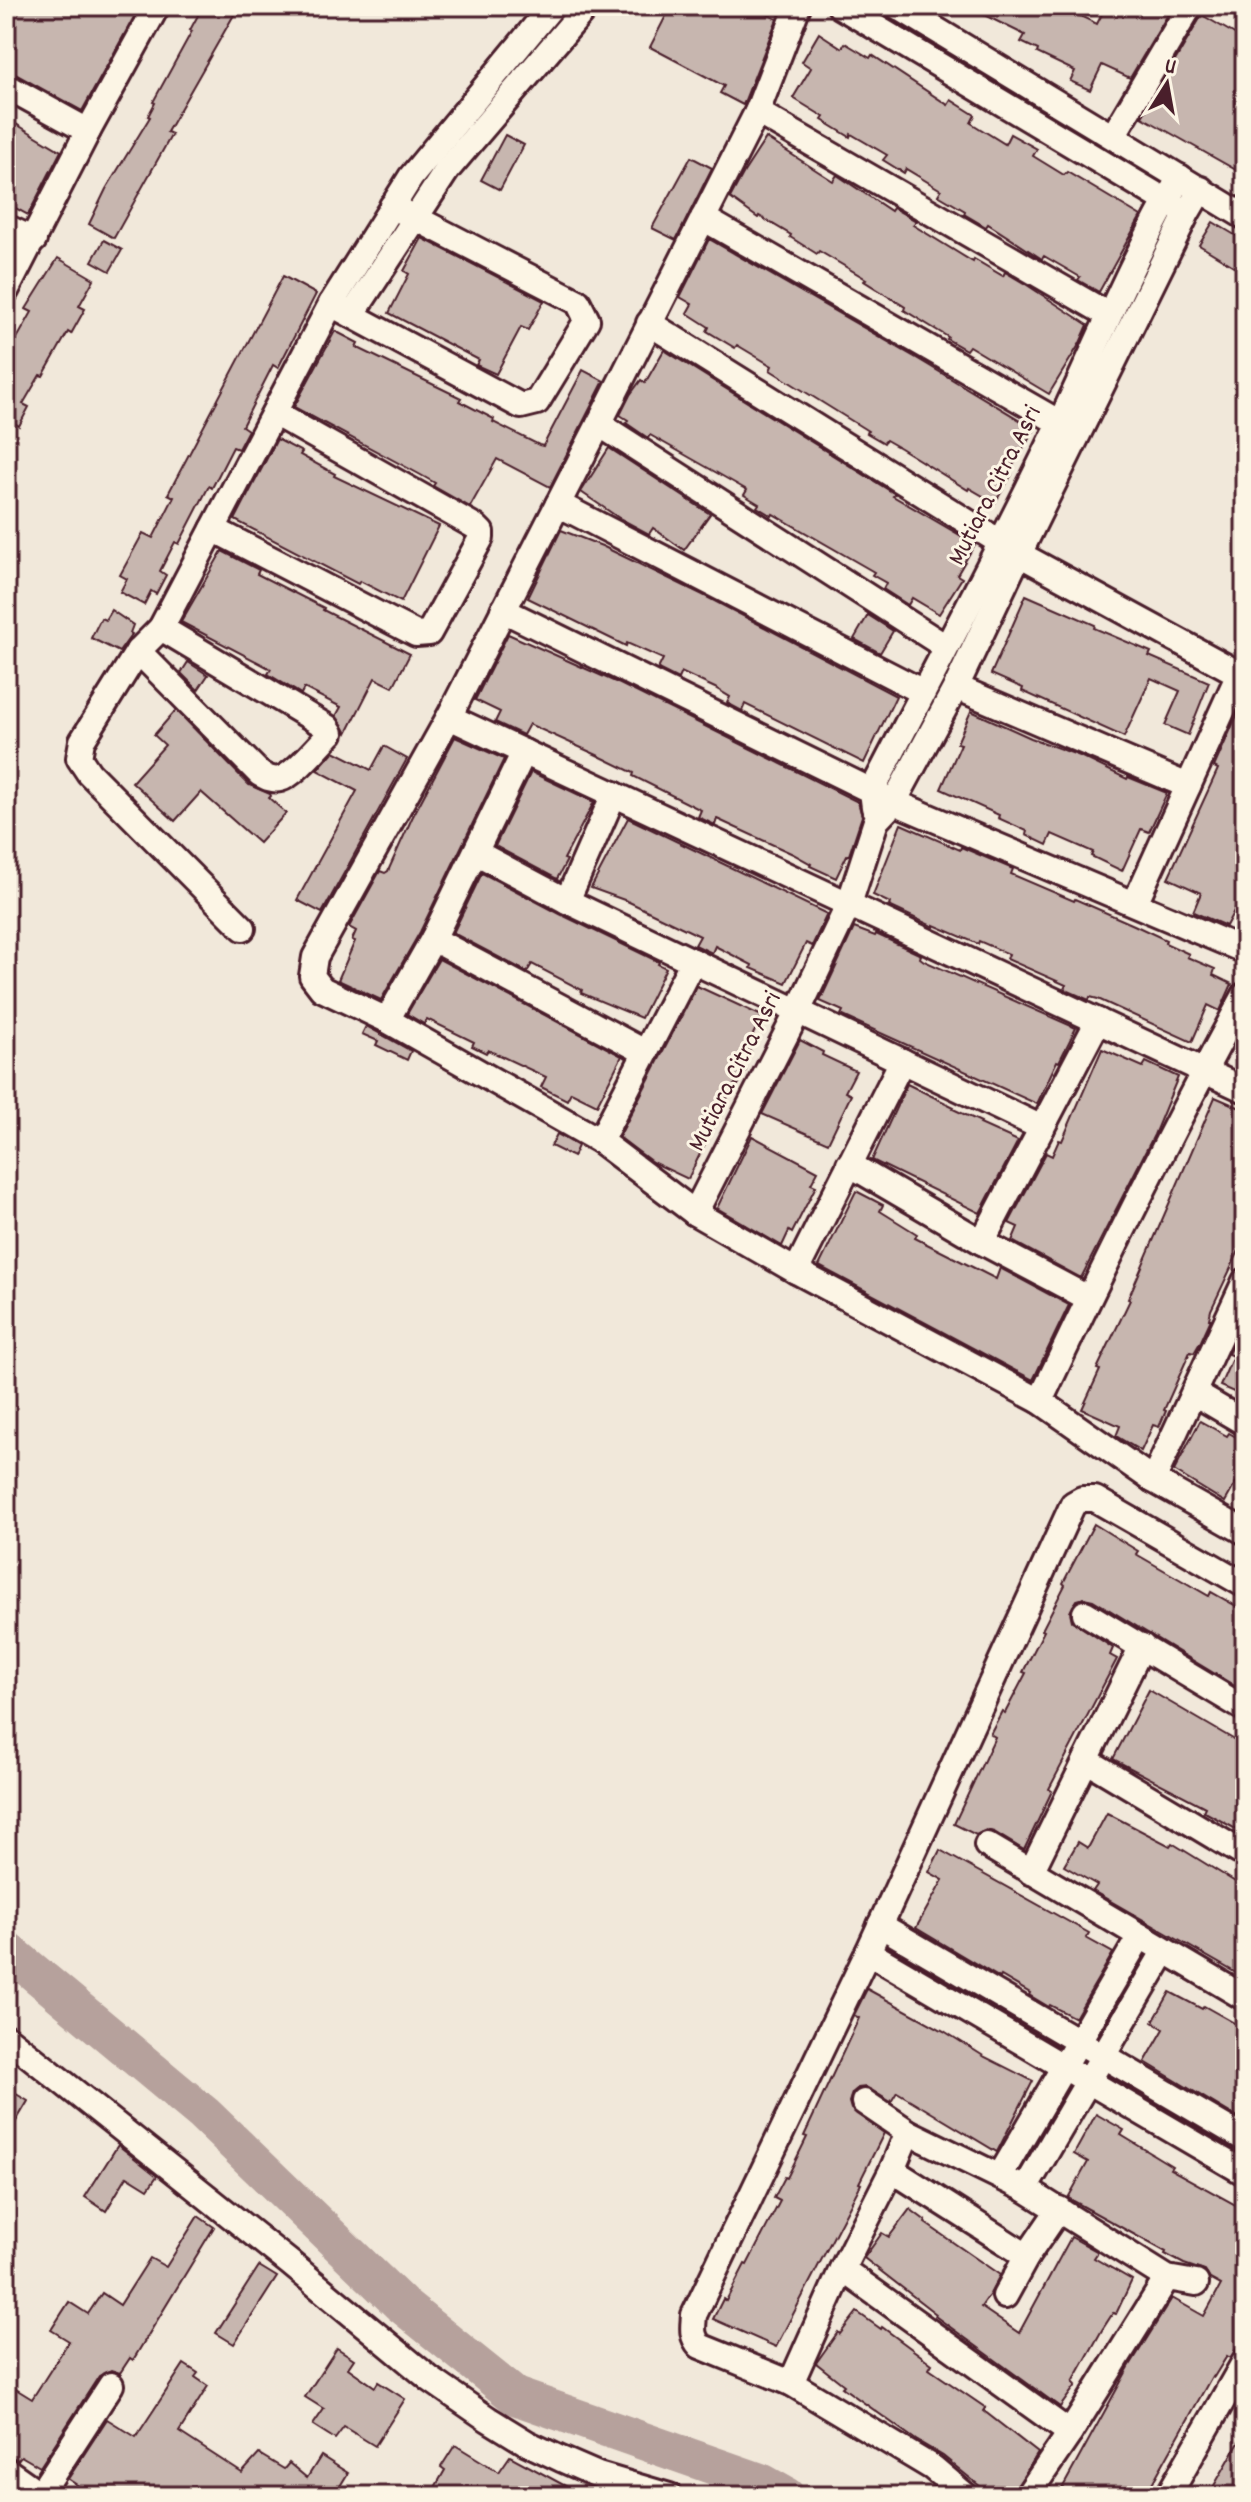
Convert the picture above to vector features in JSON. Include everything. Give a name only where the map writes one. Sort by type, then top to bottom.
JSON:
[{"type":"street","points":[[6,291],[13,261],[34,240],[88,131],[157,6]]},
{"type":"street","points":[[342,309],[392,206],[411,177],[552,6]]},
{"type":"street","points":[[243,928],[80,763],[78,754],[82,741],[138,651],[161,628],[274,413],[342,309],[415,218],[447,170],[587,6]]},
{"type":"street","points":[[798,6],[757,112],[449,717],[315,957],[312,976],[322,989],[387,1020],[600,1141],[695,1213],[796,1271],[1040,1401],[1153,1480],[1245,1532]]},
{"type":"street","points":[[840,6],[1187,213]]},
{"type":"street","points":[[897,6],[1245,217]]},
{"type":"street","points":[[1113,136],[1190,6]]},
{"type":"street","points":[[6,86],[88,131]]},
{"type":"street","points":[[757,112],[1109,315]]},
{"type":"street","name":"Mutiara Citra Asri","points":[[695,1213],[849,904],[876,821],[894,802],[956,687],[1060,423],[1109,315],[1180,177]]},
{"type":"street","name":"Mutiara Citra Asri","points":[[876,821],[872,791],[946,647],[1010,547],[1201,189]]},
{"type":"street","points":[[342,309],[521,406],[537,402],[587,320],[578,302],[392,206]]},
{"type":"street","points":[[703,218],[1060,423]]},
{"type":"street","points":[[6,227],[34,240]]},
{"type":"street","points":[[649,323],[1010,547],[1242,676],[1135,903]]},
{"type":"street","points":[[213,529],[416,634],[429,633],[481,538],[481,532],[476,527],[274,413]]},
{"type":"street","points":[[599,424],[946,647]]},
{"type":"street","points":[[558,504],[923,692]]},
{"type":"street","points":[[503,610],[894,802],[1135,903],[1244,956]]},
{"type":"street","points":[[138,651],[260,774],[269,778],[279,779],[290,774],[331,733],[327,727],[161,628]]},
{"type":"street","points":[[956,687],[1188,786]]},
{"type":"street","points":[[449,717],[1245,1090]]},
{"type":"street","points":[[387,1020],[477,853],[524,752]]},
{"type":"street","points":[[567,901],[614,794]]},
{"type":"street","points":[[477,853],[567,901],[1042,1128]]},
{"type":"street","points":[[433,939],[645,1052]]},
{"type":"street","points":[[600,1141],[693,961]]},
{"type":"street","points":[[1040,1401],[1088,1298],[1245,995]]},
{"type":"street","points":[[982,1242],[1098,1021]]},
{"type":"street","points":[[796,1271],[902,1061]]},
{"type":"street","points":[[849,1164],[982,1242],[1088,1298]]},
{"type":"street","points":[[1153,1480],[1194,1393],[1238,1314],[1245,1281]]},
{"type":"street","points":[[1194,1393],[1245,1423]]},
{"type":"street","points":[[966,2496],[933,2468],[791,2383],[700,2346],[694,2340],[692,2331],[694,2315],[868,1952],[1073,1504],[1082,1499],[1095,1499],[1245,1585]]},
{"type":"street","points":[[1085,1613],[1245,1709]]},
{"type":"street","points":[[1031,1872],[1142,1646]]},
{"type":"street","points":[[1086,1760],[1245,1855]]},
{"type":"street","points":[[987,1845],[1245,1998]]},
{"type":"street","points":[[880,1925],[1245,2139]]},
{"type":"street","points":[[1000,2176],[1140,1936]]},
{"type":"street","points":[[868,1952],[1245,2173]]},
{"type":"street","points":[[1025,2189],[1164,1952]]},
{"type":"street","points":[[6,2037],[453,2395],[527,2443],[598,2475],[656,2494]]},
{"type":"street","points":[[864,2102],[908,2132],[1025,2189],[1167,2278],[1196,2283]]},
{"type":"street","points":[[791,2383],[908,2132]]},
{"type":"street","points":[[892,2170],[1027,2256]]},
{"type":"street","points":[[1005,2296],[1027,2256],[1059,2209]]},
{"type":"street","points":[[842,2269],[1070,2433]]},
{"type":"street","points":[[1027,2496],[1167,2278]]},
{"type":"street","points":[[1168,2496],[1245,2361]]},
{"type":"street","points":[[6,2470],[42,2495],[111,2385]]},
{"type":"building","points":[[6,6],[140,6],[82,111],[6,69]]},
{"type":"building","points":[[203,6],[239,6],[167,132],[172,134],[114,238],[89,224],[106,189],[150,117],[153,102]]},
{"type":"building","points":[[671,6],[751,6],[777,19],[743,105],[720,93],[724,86],[650,47]]},
{"type":"building","points":[[966,6],[1059,6],[1097,24],[1106,6],[1173,6],[1130,78],[1102,65],[1090,90],[1070,81],[1075,71],[1021,42],[1025,35]]},
{"type":"building","points":[[1202,15],[1245,40],[1245,175],[1142,117]]},
{"type":"building","points":[[819,33],[842,48],[845,43],[870,58],[872,55],[948,105],[951,100],[975,115],[971,123],[1005,144],[1010,134],[1037,149],[1033,156],[1064,175],[1067,172],[1141,216],[1099,292],[1044,256],[1042,259],[988,224],[986,227],[964,214],[965,211],[938,195],[941,190],[906,169],[904,173],[883,160],[887,155],[851,134],[850,137],[793,98],[811,68],[802,62]]},
{"type":"building","points":[[6,118],[61,151],[28,215],[6,203]]},
{"type":"building","points":[[505,135],[524,145],[500,190],[481,180]]},
{"type":"building","points":[[766,138],[833,181],[837,175],[891,211],[893,208],[916,221],[913,225],[973,262],[974,259],[1003,276],[1005,272],[1088,325],[1049,394],[969,346],[966,350],[947,339],[864,281],[866,279],[819,251],[817,254],[730,198]]},
{"type":"building","points":[[691,157],[712,168],[676,240],[652,228]]},
{"type":"building","points":[[1213,222],[1245,241],[1245,273],[1199,245]]},
{"type":"building","points":[[422,238],[544,301],[528,330],[521,327],[496,374],[476,365],[479,360],[389,313],[409,274],[404,271]]},
{"type":"building","points":[[709,239],[1035,429],[1009,472],[1012,474],[995,503],[886,440],[884,443],[867,433],[770,370],[772,366],[707,331],[709,327],[687,313],[692,304],[680,297]]},
{"type":"building","points":[[104,240],[122,250],[110,271],[92,261]]},
{"type":"building","points":[[58,258],[94,279],[79,306],[85,309],[71,334],[68,332],[23,404],[29,407],[19,426],[13,422],[6,434],[6,358],[32,312],[26,309]]},
{"type":"building","points":[[283,276],[316,294],[278,368],[273,365],[242,426],[248,430],[238,449],[233,447],[179,544],[175,542],[160,571],[166,575],[156,594],[151,591],[144,605],[120,592],[127,579],[120,575],[143,533],[153,538],[174,497],[168,494]]},
{"type":"building","points":[[335,331],[358,343],[356,347],[461,398],[459,401],[494,419],[493,422],[543,446],[583,370],[604,381],[550,487],[497,459],[470,507],[433,486],[435,483],[294,407]]},
{"type":"building","points":[[664,350],[895,494],[893,496],[975,544],[957,575],[962,578],[939,614],[912,598],[908,605],[883,589],[886,583],[872,575],[874,572],[757,507],[759,504],[744,495],[747,490],[650,435],[648,438],[626,423],[628,420],[620,415],[630,395],[641,380],[645,383]]},
{"type":"building","points":[[277,439],[302,452],[300,455],[334,476],[439,526],[401,602],[360,581],[358,584],[235,520]]},
{"type":"building","points":[[609,448],[710,514],[684,550],[653,528],[649,534],[619,518],[581,492]]},
{"type":"building","points":[[561,530],[602,546],[703,595],[896,696],[864,763],[745,704],[742,711],[727,703],[730,697],[715,688],[681,672],[678,679],[658,669],[663,659],[627,643],[626,646],[528,598]]},
{"type":"building","points":[[222,551],[259,570],[257,574],[410,654],[393,687],[375,678],[347,733],[336,716],[341,707],[304,688],[301,694],[268,674],[271,669],[181,622]]},
{"type":"building","points":[[1026,595],[1095,625],[1094,628],[1151,652],[1149,656],[1209,682],[1188,735],[1165,725],[1180,691],[1151,678],[1124,737],[991,674]]},
{"type":"building","points":[[111,610],[133,625],[132,634],[119,652],[91,638],[101,618],[105,620]]},
{"type":"building","points":[[868,615],[893,631],[880,653],[854,639]]},
{"type":"building","points":[[508,634],[620,684],[858,802],[862,816],[849,855],[836,878],[793,854],[717,819],[715,825],[698,817],[701,810],[597,755],[529,724],[523,735],[495,722],[500,712],[475,700]]},
{"type":"building","points":[[188,662],[208,675],[198,690],[181,673]]},
{"type":"building","points":[[1245,697],[1245,890],[1226,926],[1193,912],[1201,893],[1168,878],[1218,769],[1214,767]]},
{"type":"building","points":[[176,710],[249,785],[270,794],[269,798],[286,813],[259,843],[201,792],[175,821],[132,782],[165,745],[154,735]]},
{"type":"building","points":[[971,711],[1127,779],[1167,793],[1149,832],[1141,829],[1122,871],[1091,856],[1093,852],[1052,834],[1047,845],[1026,835],[1027,831],[998,818],[999,815],[941,789],[961,744],[957,743]]},
{"type":"building","points":[[455,737],[504,759],[420,932],[381,1000],[338,980],[355,941],[352,940],[356,931],[349,927],[380,871],[388,871]]},
{"type":"building","points":[[384,746],[407,759],[322,913],[297,900],[357,791],[317,770],[334,751],[371,770]]},
{"type":"building","points":[[531,772],[594,802],[557,879],[495,846]]},
{"type":"building","points":[[628,818],[827,914],[812,946],[806,943],[786,983],[751,968],[752,965],[715,946],[712,953],[695,945],[700,936],[627,901],[591,888]]},
{"type":"building","points":[[901,824],[1013,869],[1011,874],[1166,940],[1165,943],[1189,954],[1187,957],[1215,969],[1213,975],[1232,984],[1220,1011],[1208,1005],[1192,1042],[1098,999],[1090,997],[1089,1000],[1064,989],[1066,985],[1007,959],[1009,954],[934,927],[889,906],[890,903],[873,895]]},
{"type":"building","points":[[482,873],[666,968],[641,1018],[581,993],[582,990],[532,964],[527,972],[453,933]]},
{"type":"building","points":[[854,928],[876,934],[921,955],[924,961],[1076,1028],[1037,1104],[841,1015],[843,1011],[820,1001]]},
{"type":"building","points":[[439,959],[622,1056],[597,1105],[571,1092],[567,1100],[541,1087],[546,1077],[488,1050],[486,1053],[472,1046],[474,1042],[427,1019],[424,1024],[407,1014]]},
{"type":"building","points":[[697,986],[762,1016],[746,1049],[751,1052],[743,1069],[746,1070],[724,1104],[688,1179],[652,1162],[619,1137]]},
{"type":"building","points":[[366,1026],[411,1051],[407,1060],[376,1045],[378,1041],[362,1034]]},
{"type":"building","points":[[800,1040],[823,1052],[822,1055],[856,1071],[845,1092],[851,1095],[828,1143],[762,1114]]},
{"type":"building","points":[[1102,1049],[1143,1067],[1146,1062],[1178,1077],[1154,1135],[1081,1278],[1012,1241],[1018,1227],[1009,1223],[1046,1153],[1052,1156],[1059,1140],[1062,1141]]},
{"type":"building","points":[[907,1084],[1018,1141],[980,1213],[872,1160]]},
{"type":"building","points":[[1215,1097],[1245,1110],[1245,1238],[1211,1310],[1211,1319],[1201,1341],[1194,1353],[1190,1352],[1159,1427],[1153,1425],[1141,1451],[1116,1436],[1120,1426],[1082,1409]]},
{"type":"building","points":[[557,1134],[578,1146],[573,1157],[551,1146]]},
{"type":"building","points":[[752,1136],[818,1171],[811,1184],[816,1186],[782,1246],[717,1208]]},
{"type":"building","points":[[856,1191],[883,1205],[880,1211],[917,1234],[915,1238],[996,1279],[1000,1268],[1069,1305],[1033,1380],[819,1266]]},
{"type":"building","points":[[1245,1330],[1245,1397],[1220,1386],[1233,1356],[1228,1354],[1238,1332],[1243,1334]]},
{"type":"building","points":[[1200,1421],[1245,1442],[1245,1467],[1225,1502],[1174,1471]]},
{"type":"building","points":[[1094,1524],[1138,1551],[1136,1554],[1181,1580],[1245,1611],[1245,1692],[1093,1600],[1077,1600],[1070,1612],[1072,1621],[1113,1648],[1110,1655],[1117,1659],[1049,1789],[1052,1791],[1024,1850],[994,1832],[986,1830],[976,1835],[954,1824],[995,1737],[990,1734],[1026,1673],[1023,1672],[1065,1585],[1063,1583]]},
{"type":"building","points":[[1149,1690],[1245,1746],[1245,1834],[1203,1811],[1205,1807],[1113,1759]]},
{"type":"building","points":[[1107,1813],[1170,1846],[1172,1843],[1245,1888],[1245,1978],[1093,1891],[1097,1885],[1064,1866],[1078,1842],[1088,1848]]},
{"type":"building","points":[[940,1850],[1089,1933],[1086,1938],[1113,1953],[1075,2018],[1049,2007],[916,1928],[943,1880],[929,1872]]},
{"type":"building","points":[[867,1989],[1033,2081],[997,2152],[897,2092],[891,2102],[866,2087],[852,2093],[849,2102],[851,2109],[884,2133],[861,2184],[776,2347],[713,2319],[747,2265],[780,2201],[774,2198],[807,2137],[804,2136],[859,2018],[854,2015]]},
{"type":"building","points":[[1170,1992],[1202,2009],[1204,2006],[1245,2029],[1245,2122],[1145,2062],[1164,2029],[1153,2022]]},
{"type":"building","points":[[6,2088],[28,2101],[6,2138]]},
{"type":"building","points":[[1096,2114],[1124,2130],[1121,2135],[1172,2166],[1170,2169],[1245,2210],[1245,2335],[1230,2358],[1227,2356],[1212,2376],[1145,2496],[1109,2496],[1097,2489],[1093,2496],[1058,2496],[1129,2367],[1172,2298],[1204,2316],[1221,2285],[1210,2279],[1205,2271],[1165,2254],[1068,2198],[1088,2162],[1074,2154]]},
{"type":"building","points":[[118,2145],[157,2176],[148,2189],[127,2176],[106,2211],[85,2197]]},
{"type":"building","points":[[910,2209],[925,2223],[1000,2275],[981,2307],[1019,2333],[1071,2237],[1098,2252],[1094,2258],[1132,2280],[1116,2314],[1113,2313],[1102,2330],[1073,2382],[1076,2385],[1060,2407],[935,2316],[864,2258],[882,2233],[889,2237]]},
{"type":"building","points":[[198,2216],[214,2227],[133,2360],[130,2358],[120,2373],[111,2370],[99,2376],[40,2467],[21,2456],[18,2460],[6,2455],[6,2383],[32,2399],[69,2341],[51,2330],[69,2302],[88,2314],[102,2293],[120,2305],[150,2258],[166,2267]]},
{"type":"building","points":[[259,2266],[277,2277],[234,2344],[216,2333]]},
{"type":"building","points":[[857,2312],[932,2364],[929,2369],[986,2408],[984,2411],[1038,2453],[1011,2496],[992,2496],[943,2456],[842,2387],[844,2385],[816,2363]]},
{"type":"building","points":[[337,2348],[354,2359],[348,2368],[375,2387],[378,2382],[405,2399],[375,2446],[344,2427],[335,2439],[313,2425],[324,2409],[305,2397]]},
{"type":"building","points":[[184,2364],[198,2373],[195,2377],[208,2386],[179,2432],[242,2473],[259,2454],[284,2469],[289,2463],[307,2478],[321,2456],[348,2473],[334,2496],[94,2496],[68,2479],[107,2419],[136,2437]]},
{"type":"building","points":[[1245,2432],[1245,2487],[1240,2496],[1208,2496]]},
{"type":"building","points":[[455,2445],[499,2472],[510,2456],[584,2496],[430,2496],[445,2470],[441,2467]]},
{"type":"waterway","points":[[6,1949],[204,2114],[402,2305],[515,2396],[763,2483],[786,2496]]}]
